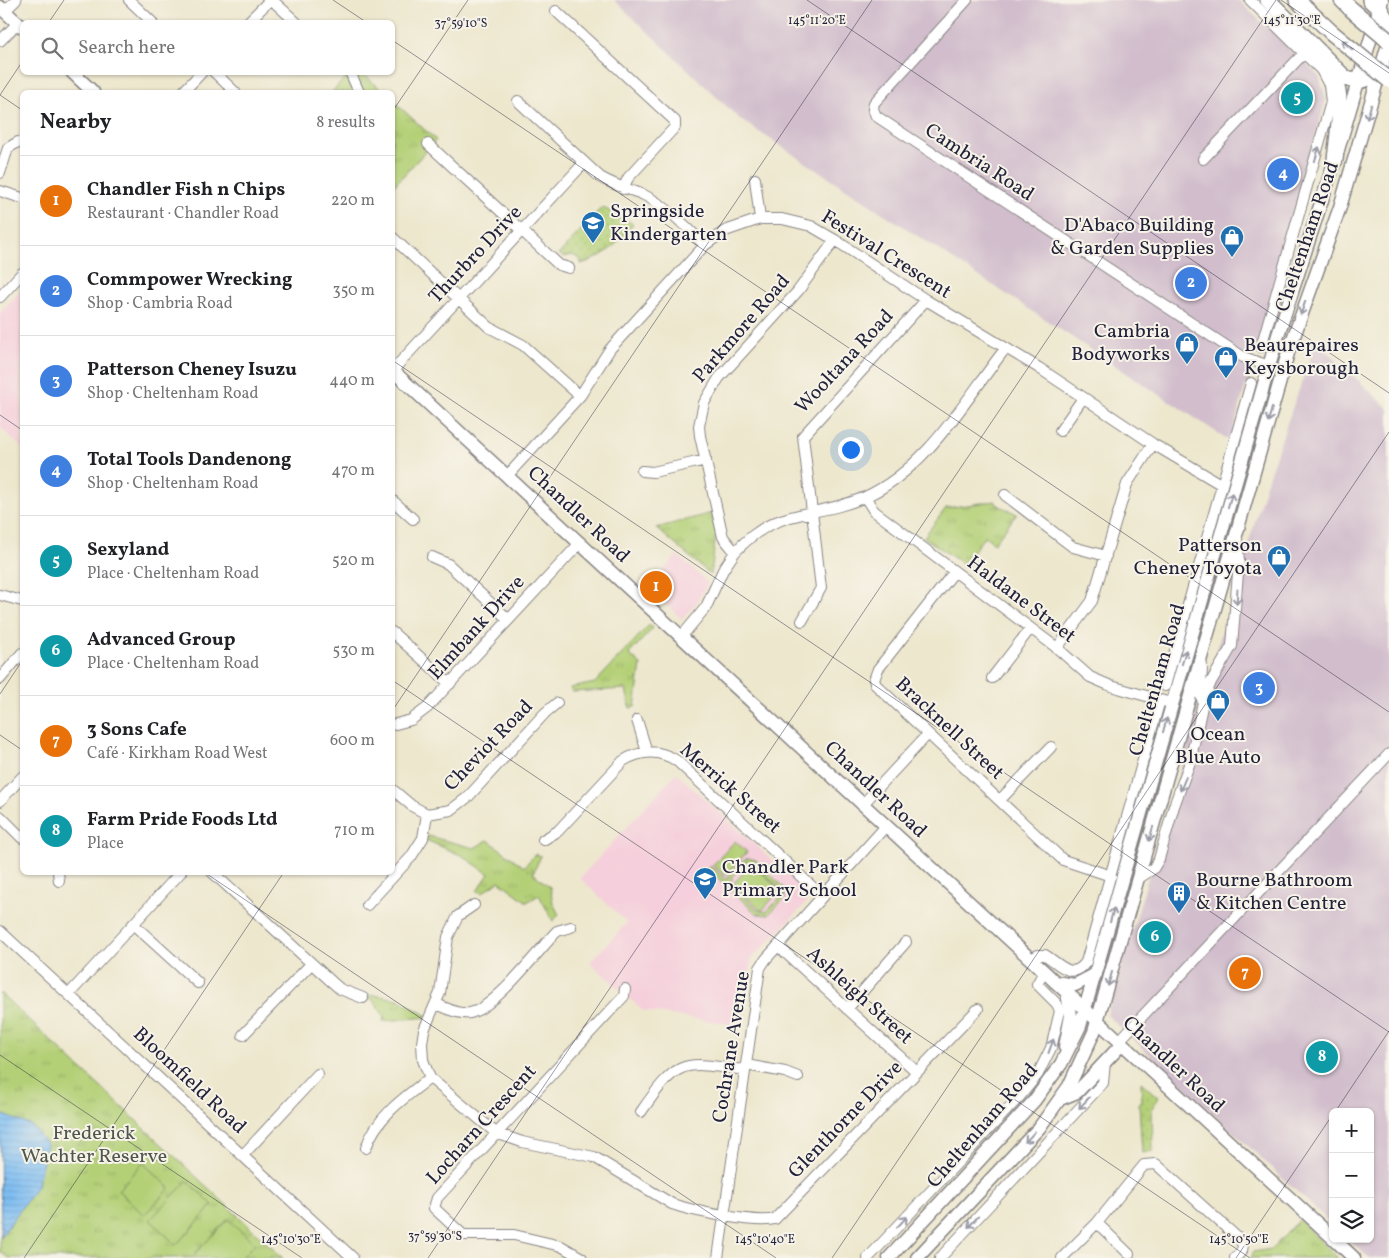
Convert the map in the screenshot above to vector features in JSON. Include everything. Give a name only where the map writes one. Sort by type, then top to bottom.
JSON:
[{"type":"highway","points":[[1268,0],[1344,77],[1359,80],[1375,75],[1382,65]]},
{"type":"highway","points":[[1298,0],[1331,32],[1389,80]]},
{"type":"highway","points":[[1377,3],[1389,25]]},
{"type":"highway","points":[[1346,4],[1389,41]]},
{"type":"highway","points":[[1307,38],[1335,78],[1340,99],[1335,160]]},
{"type":"main road","name":"Cheltenham Road","points":[[889,1258],[1034,1101],[1061,1064],[1074,1041],[1096,974],[1166,702],[1278,335],[1335,160],[1359,80],[1377,3]]},
{"type":"main road","points":[[3,9],[20,25]]},
{"type":"main road","name":"Cheltenham Road","points":[[917,1258],[1030,1138],[1060,1099],[1079,1066],[1097,1021],[1283,369],[1340,207],[1389,41]]},
{"type":"main road","points":[[75,75],[91,90]]},
{"type":"main road","points":[[1269,366],[1283,369]]},
{"type":"main road","name":"Chandler Road","points":[[395,372],[1329,1235]]},
{"type":"main road","points":[[1166,702],[1181,701],[1193,686]]},
{"type":"main road","points":[[1055,982],[1075,985],[1096,974]]},
{"type":"main road","points":[[1061,1064],[1070,1022],[1067,993]]},
{"type":"main road","points":[[1060,1099],[1077,1092],[1121,1043]]},
{"type":"main road","name":"Chandler Road","points":[[1337,1243],[1354,1258]]},
{"type":"street","points":[[3,9],[16,0]]},
{"type":"street","points":[[129,0],[150,20]]},
{"type":"street","name":"Cambria Road","points":[[967,0],[874,103],[873,109],[876,116],[1244,357],[1269,366]]},
{"type":"street","points":[[1203,159],[1304,53],[1250,0]]},
{"type":"street","points":[[250,20],[268,1],[293,20]]},
{"type":"street","points":[[556,11],[675,121],[675,127],[628,178],[623,189]]},
{"type":"street","points":[[0,41],[20,25]]},
{"type":"street","name":"Cheltenham Road","points":[[1261,347],[1331,102],[1327,81],[1321,70],[1304,53]]},
{"type":"street","points":[[186,90],[199,75]]},
{"type":"street","points":[[217,75],[233,90]]},
{"type":"street","points":[[351,75],[358,90]]},
{"type":"street","points":[[518,101],[600,177],[666,207],[705,245]]},
{"type":"street","points":[[1322,136],[1338,123]]},
{"type":"street","points":[[0,174],[8,148],[18,142]]},
{"type":"street","points":[[428,144],[559,265],[570,268]]},
{"type":"street","name":"Thurbro Drive","points":[[395,368],[584,163]]},
{"type":"street","points":[[755,179],[760,219]]},
{"type":"street","points":[[0,191],[20,197]]},
{"type":"street","name":"Festival Crescent","points":[[507,476],[580,396],[610,349],[705,245],[724,231],[760,219],[782,219],[811,226],[835,240],[1153,444],[1222,485]]},
{"type":"street","points":[[395,240],[489,327],[523,346],[580,396]]},
{"type":"street","name":"Parkmore Road","points":[[735,552],[723,537],[706,460],[699,426],[704,403],[712,387],[798,292],[835,240]]},
{"type":"street","points":[[0,297],[20,275]]},
{"type":"street","name":"Wooltana Road","points":[[802,621],[821,588],[802,441],[803,436],[926,300]]},
{"type":"street","points":[[1269,319],[1278,335]]},
{"type":"street","points":[[682,636],[706,607],[723,570],[735,552],[759,529],[772,522],[865,497],[897,479],[918,462],[1005,349]]},
{"type":"street","name":"Cheltenham Road","points":[[1165,686],[1251,383]]},
{"type":"street","points":[[1060,431],[1083,398]]},
{"type":"street","points":[[1241,418],[1255,412]]},
{"type":"street","points":[[1058,648],[1092,601],[1127,484],[1153,444]]},
{"type":"street","points":[[642,471],[653,472],[706,460]]},
{"type":"street","points":[[1005,495],[1073,547],[1106,556]]},
{"type":"street","name":"Haldane Street","points":[[865,497],[874,511],[1058,648],[1090,677],[1111,686],[1166,702]]},
{"type":"street","points":[[395,503],[412,519]]},
{"type":"street","name":"Cheltenham Road","points":[[1139,878],[1153,869],[1159,859],[1174,806],[1190,762],[1203,702],[1211,682],[1233,643],[1239,561],[1236,530]]},
{"type":"street","name":"Elmbank Drive","points":[[395,724],[411,720],[427,708],[580,543]]},
{"type":"street","points":[[432,557],[448,564],[508,619]]},
{"type":"street","name":"Bracknell Street","points":[[954,572],[878,669],[874,680],[876,685],[1069,863],[1111,876]]},
{"type":"street","points":[[0,595],[20,600]]},
{"type":"street","points":[[992,678],[1030,629]]},
{"type":"street","points":[[395,635],[450,684]]},
{"type":"street","points":[[0,679],[20,655]]},
{"type":"street","points":[[1201,659],[1203,675],[1199,693],[1203,702]]},
{"type":"street","name":"Cheltenham Road","points":[[1031,959],[1038,955],[1045,955],[1066,970],[1074,971],[1084,965],[1088,959],[1111,876],[1166,702]]},
{"type":"street","name":"Cheviot Road","points":[[427,814],[451,810],[468,797],[544,712],[557,703]]},
{"type":"street","points":[[637,720],[647,752]]},
{"type":"street","points":[[862,804],[928,734]]},
{"type":"street","points":[[1000,800],[1051,747]]},
{"type":"street","name":"Merrick Street","points":[[543,840],[558,831],[624,761],[634,755],[657,752],[676,761],[822,896]]},
{"type":"street","points":[[1121,1043],[1389,754]]},
{"type":"street","points":[[0,801],[20,779]]},
{"type":"street","points":[[395,792],[412,806],[427,814],[423,838],[411,857],[395,874]]},
{"type":"street","points":[[0,816],[20,836]]},
{"type":"street","name":"Cochrane Avenue","points":[[718,1258],[760,968],[886,826]]},
{"type":"street","points":[[70,993],[178,875]]},
{"type":"street","points":[[215,875],[311,964],[340,988],[363,998]]},
{"type":"street","points":[[367,905],[394,875]]},
{"type":"street","points":[[474,905],[465,910],[452,925],[448,937],[440,993],[424,1030],[422,1043],[423,1060],[430,1078],[496,1134],[522,1142],[594,1157],[672,1204],[724,1215]]},
{"type":"street","points":[[133,924],[198,983]]},
{"type":"street","points":[[436,1004],[455,1012],[468,1013],[489,1005],[557,931],[572,928]]},
{"type":"street","name":"Bloomfield Road","points":[[0,931],[70,993],[354,1258]]},
{"type":"street","points":[[847,1009],[906,942]]},
{"type":"street","name":"Ashleigh Street","points":[[778,946],[917,1072]]},
{"type":"street","points":[[243,1035],[311,964]]},
{"type":"street","name":"Cheltenham Road","points":[[868,1258],[1020,1096],[1038,1074],[1054,1039],[1060,1011],[1057,1004],[1037,984],[1044,972]]},
{"type":"street","name":"Locharn Crescent","points":[[582,1258],[561,1246],[514,1235],[463,1235],[434,1208],[437,1198],[624,996],[625,989]]},
{"type":"street","name":"Glenthorne Drive","points":[[724,1215],[768,1221],[775,1219],[978,1009]]},
{"type":"street","points":[[940,1258],[1103,1083],[1105,1062]]},
{"type":"street","points":[[641,1112],[660,1085],[678,1068],[695,1064],[785,1072],[798,1077]]},
{"type":"street","points":[[243,1155],[318,1074]]},
{"type":"street","points":[[366,1148],[370,1134],[403,1099],[430,1078]]},
{"type":"street","points":[[1062,1258],[1097,1223],[1144,1165],[1156,1164],[1240,1240],[1243,1245],[1242,1250],[1235,1258]]},
{"type":"street","points":[[1097,1223],[1129,1254]]},
{"type":"shaded area","points":[[614,0],[1238,0],[1319,76],[1326,99],[1230,441],[741,120]]},
{"type":"shaded area","points":[[20,291],[20,446],[0,427],[0,313]]},
{"type":"shaded area","points":[[1316,341],[1389,409],[1389,1258],[1369,1258],[1352,1243],[1374,1243],[1374,1108],[1329,1108],[1329,1221],[1107,1015],[1269,475]]},
{"type":"shaded area","points":[[677,555],[708,583],[697,602],[682,619],[648,588]]},
{"type":"shaded area","name":"Chandler Park Primary School","points":[[676,773],[806,891],[809,897],[805,904],[752,959],[742,1026],[643,1011],[590,962],[627,923],[580,878]]},
{"type":"green space","points":[[348,75],[365,75],[382,90],[334,90]]},
{"type":"green space","points":[[395,103],[436,140],[395,185]]},
{"type":"green space","points":[[602,207],[633,224],[611,248],[591,261],[581,264],[581,260],[573,255],[563,257],[559,254]]},
{"type":"green space","points":[[995,501],[998,505],[1017,514],[994,543],[985,536],[963,564],[924,537],[946,508]]},
{"type":"green space","points":[[712,513],[716,533],[711,575],[656,528]]},
{"type":"green space","points":[[649,625],[653,628],[629,654],[641,665],[635,707],[630,708],[626,689],[572,692],[570,688],[595,683]]},
{"type":"green space","points":[[428,836],[474,848],[488,840],[524,867],[535,854],[541,856],[533,873],[550,887],[553,903],[559,915],[553,921],[539,895],[527,902],[499,881],[482,893],[477,891],[489,874],[463,856],[426,840]]},
{"type":"green space","points":[[735,841],[747,852],[725,876],[713,865]]},
{"type":"green space","points":[[748,858],[756,860],[786,890],[784,899],[768,915],[757,914],[708,869],[711,866],[726,880],[740,862]],"holes":[[[746,862],[753,863],[782,890],[781,897],[766,912],[758,910],[731,884],[732,877]]]},
{"type":"green space","points":[[752,863],[780,890],[762,911],[733,884]]},
{"type":"green space","name":"Frederick Wachter Reserve","points":[[0,993],[283,1258],[255,1258],[251,1255],[248,1258],[241,1258],[254,1244],[228,1219],[191,1258],[8,1258],[0,1251],[0,1236],[10,1223],[4,1116],[0,1117]]},
{"type":"green space","points":[[373,995],[398,999],[429,1017],[383,1021],[384,1016],[372,999],[363,998]]},
{"type":"green space","points":[[1141,1082],[1158,1097],[1152,1109],[1153,1151],[1142,1153],[1139,1104],[1142,1100]]},
{"type":"green space","points":[[143,1163],[170,1188],[144,1215],[118,1190]]},
{"type":"green space","points":[[187,1181],[213,1205],[176,1245],[150,1220]]},
{"type":"green space","points":[[228,1219],[255,1244],[241,1258],[191,1258]]},
{"type":"green space","points":[[1299,1220],[1338,1258],[1250,1258],[1253,1252],[1272,1249]]},
{"type":"water","points":[[4,1115],[32,1126],[47,1145],[37,1186],[1,1237],[0,1117]]},
{"type":"place","name":"Sexyland","points":[[1297,98]]},
{"type":"place","name":"Total Tools Dandenong","points":[[1283,174]]},
{"type":"place","name":"Springside Kindergarten","points":[[593,244]]},
{"type":"place","name":"D'Abaco Building & Garden Supplies","points":[[1232,258]]},
{"type":"place","name":"Commpower Wrecking","points":[[1191,283]]},
{"type":"place","name":"Cambria Bodyworks","points":[[1187,365]]},
{"type":"place","name":"Beaurepaires Keysborough","points":[[1226,379]]},
{"type":"place","name":"Patterson Cheney Toyota","points":[[1279,578]]},
{"type":"place","name":"Chandler Fish n Chips","points":[[656,587]]},
{"type":"place","name":"Patterson Cheney Isuzu","points":[[1259,688]]},
{"type":"place","name":"Ocean Blue Auto","points":[[1218,722]]},
{"type":"place","name":"Chandler Park Primary School","points":[[705,900]]},
{"type":"place","name":"Bourne Bathroom & Kitchen Centre","points":[[1179,914]]},
{"type":"place","name":"Advanced Group","points":[[1155,937]]},
{"type":"place","name":"3 Sons Cafe","points":[[1245,973]]},
{"type":"place","name":"Farm Pride Foods Ltd","points":[[1322,1057]]}]
